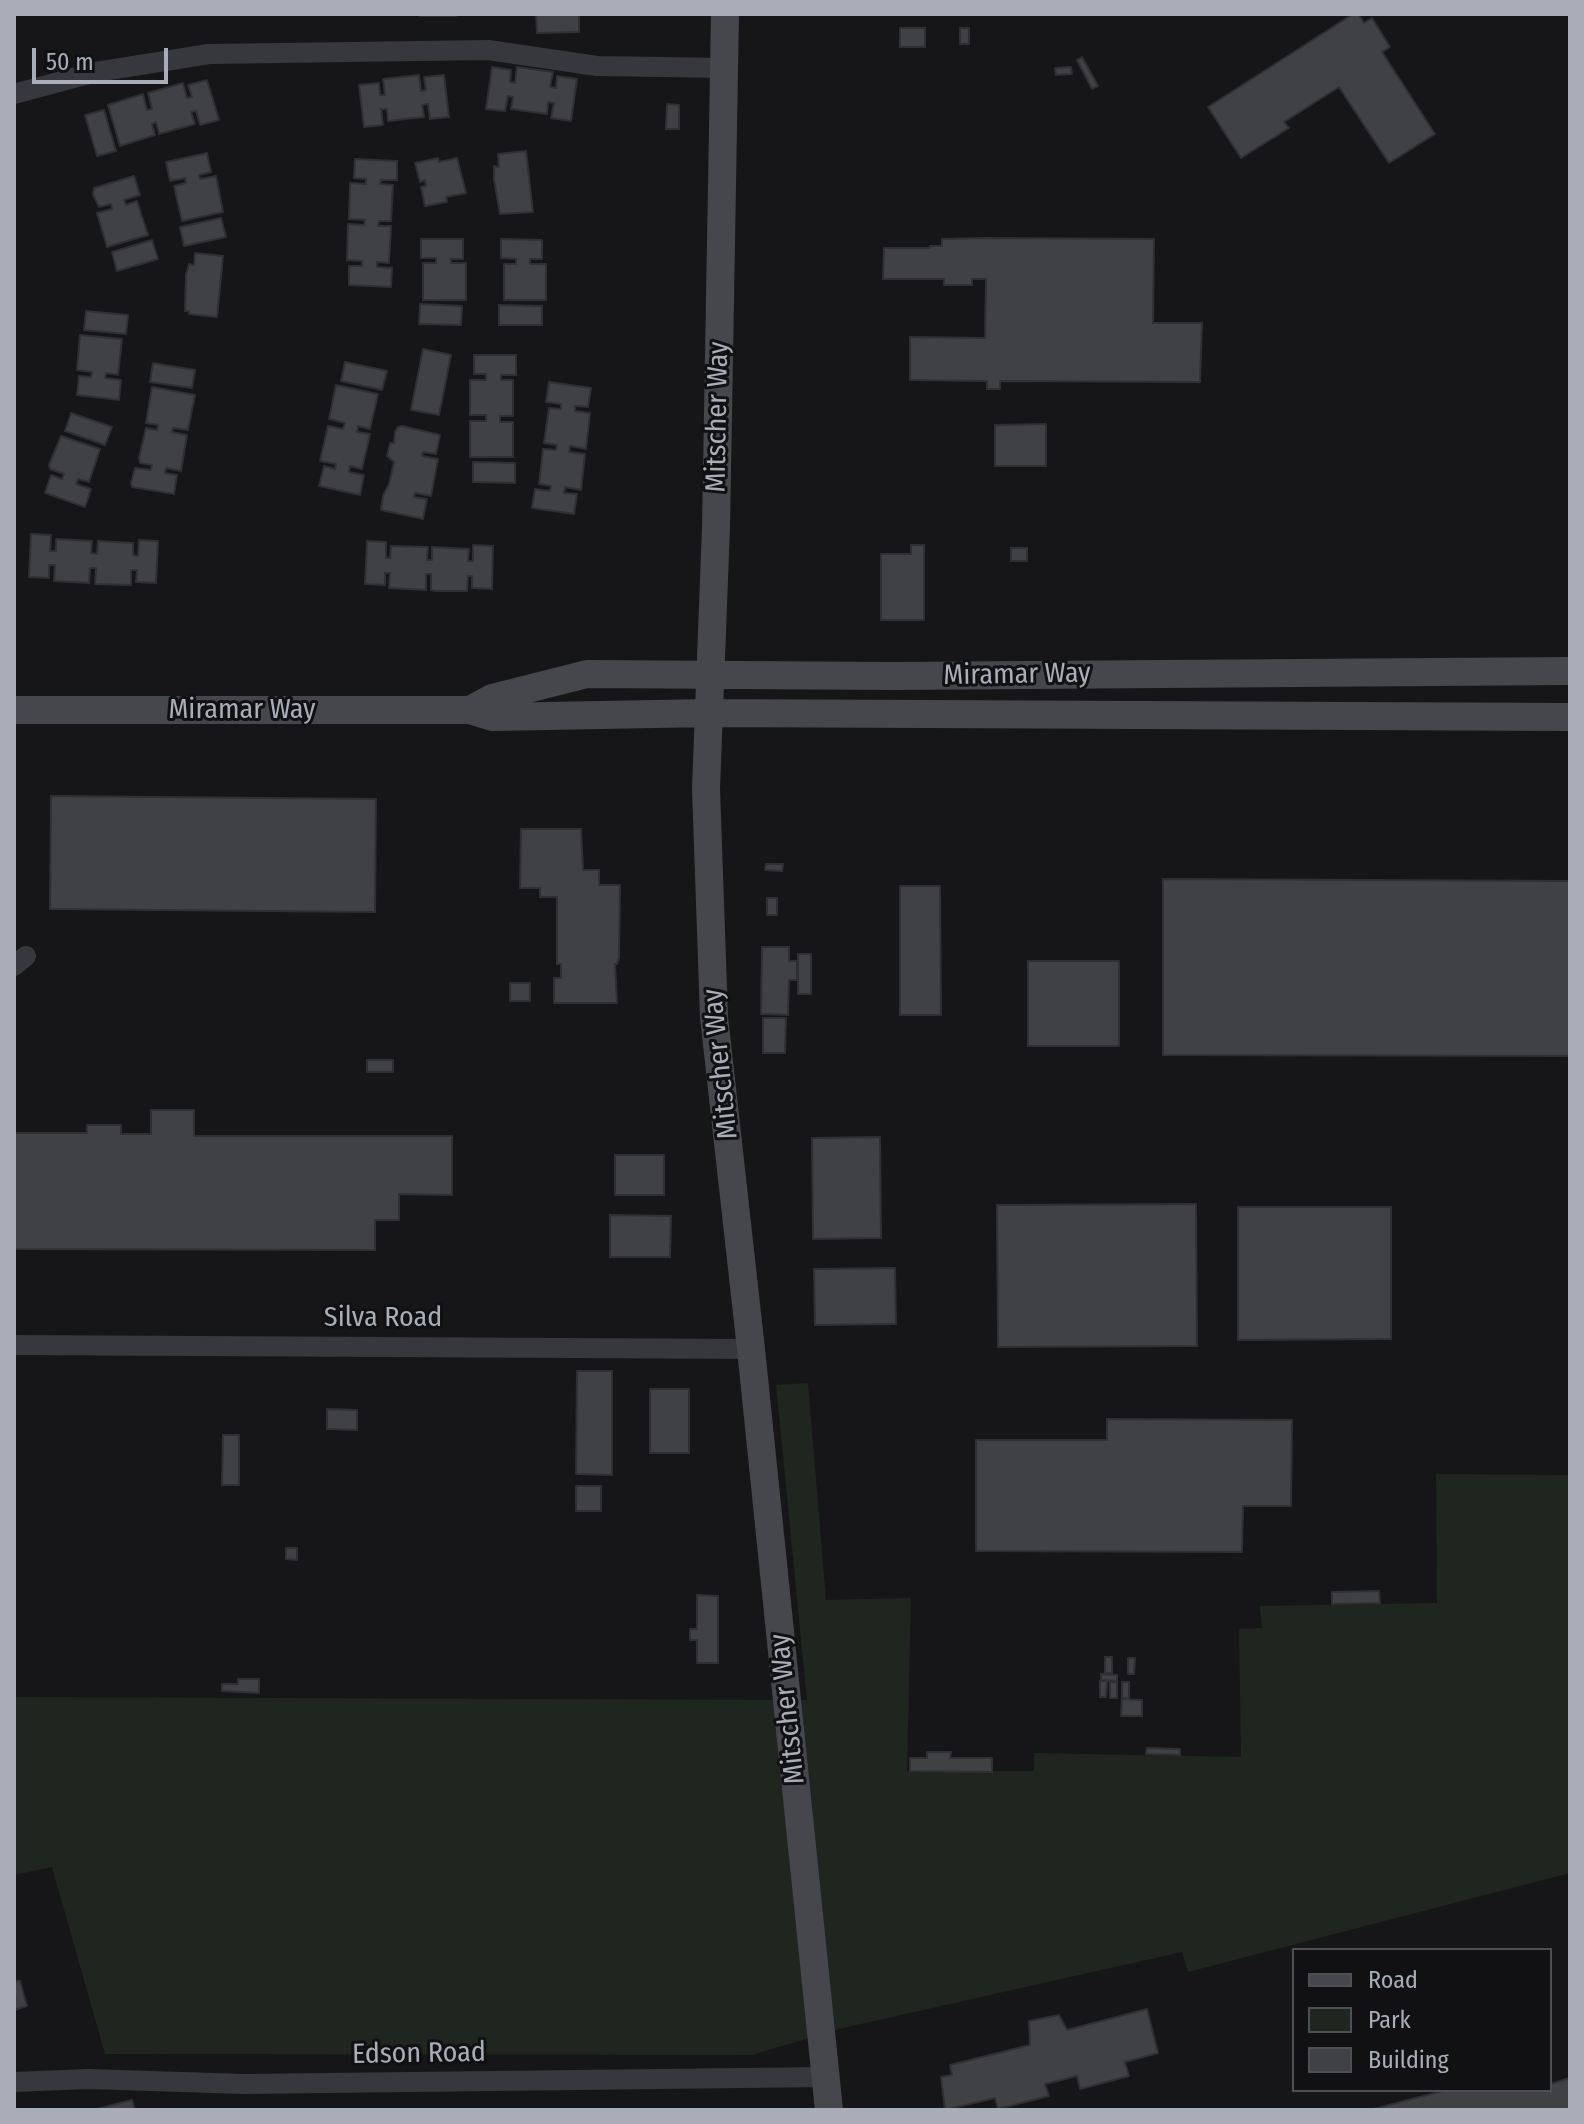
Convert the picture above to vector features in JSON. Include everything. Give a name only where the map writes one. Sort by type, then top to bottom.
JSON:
[{"type":"main road","name":"Mitscher Way","points":[[725,14],[712,674],[706,789],[714,1017],[829,2110]]},
{"type":"main road","name":"Miramar Way","points":[[470,710],[492,698],[587,674],[893,676],[1570,671]]},
{"type":"main road","name":"Miramar Way","points":[[14,710],[470,710],[493,717],[709,713],[1570,717]]},
{"type":"street","points":[[14,94],[96,72],[209,54],[488,50],[597,66],[726,68]]},
{"type":"street","name":"Silva Road","points":[[14,1345],[751,1349]]},
{"type":"street","name":"Edson Road","points":[[14,2082],[88,2079],[245,2084],[825,2077]]},
{"type":"green space","points":[[808,1383],[826,1600],[911,1598],[907,1771],[1034,1771],[1034,1753],[1241,1757],[1239,1629],[1262,1628],[1260,1606],[1437,1603],[1436,1474],[1570,1475],[1570,1873],[1188,1972],[1182,1952],[843,2028],[752,2055],[105,2054],[52,1867],[14,1875],[14,1697],[807,1700],[776,1385]]},
{"type":"building","points":[[456,14],[456,16],[420,16]]},
{"type":"building","points":[[536,14],[579,14],[579,32],[537,33]]},
{"type":"building","points":[[1353,14],[1358,14],[1364,23],[1372,18],[1390,47],[1382,52],[1435,134],[1389,163],[1339,87],[1284,122],[1289,128],[1241,158],[1208,107]]},
{"type":"building","points":[[900,28],[925,28],[925,47],[900,47]]},
{"type":"building","points":[[960,28],[969,28],[969,44],[960,44]]},
{"type":"building","points":[[1082,57],[1098,86],[1092,89],[1077,60]]},
{"type":"building","points":[[492,67],[511,70],[510,82],[515,83],[517,67],[553,72],[550,87],[556,88],[557,76],[577,79],[571,121],[551,118],[554,103],[548,102],[547,114],[511,109],[513,97],[508,96],[505,111],[486,109]]},
{"type":"building","points":[[1071,67],[1072,74],[1056,75],[1055,68]]},
{"type":"building","points":[[419,75],[421,91],[426,90],[424,77],[444,75],[449,117],[430,119],[428,104],[422,105],[424,117],[388,121],[387,109],[381,109],[383,125],[364,127],[359,85],[379,83],[380,95],[385,95],[383,79]]},
{"type":"building","points":[[207,80],[219,120],[200,125],[196,111],[191,112],[195,124],[159,134],[156,122],[152,124],[155,135],[120,146],[108,105],[143,94],[147,110],[152,109],[148,93],[183,83],[187,98],[192,97],[188,85]]},
{"type":"building","points":[[667,104],[679,105],[679,129],[666,129]]},
{"type":"building","points":[[104,110],[116,151],[97,156],[85,115]]},
{"type":"building","points":[[526,151],[533,212],[500,214],[494,179],[494,166],[499,167],[498,154]]},
{"type":"building","points":[[207,153],[211,172],[199,175],[200,179],[216,176],[223,212],[182,221],[174,186],[186,183],[185,178],[170,181],[166,162]]},
{"type":"building","points":[[438,158],[439,162],[457,158],[466,193],[446,197],[447,202],[425,206],[421,187],[426,186],[425,180],[420,182],[415,163]]},
{"type":"building","points":[[355,159],[397,161],[397,180],[381,180],[380,184],[393,185],[391,221],[379,221],[378,226],[391,226],[389,263],[377,262],[377,267],[392,268],[391,287],[349,285],[349,266],[362,266],[362,261],[347,260],[348,224],[364,225],[365,220],[349,219],[350,183],[366,184],[366,179],[354,178]]},
{"type":"building","points":[[134,176],[140,195],[124,200],[126,205],[137,201],[148,235],[107,247],[97,213],[112,209],[111,204],[99,207],[93,195],[94,188]]},
{"type":"building","points":[[221,218],[226,237],[184,246],[180,227]]},
{"type":"building","points":[[421,239],[463,239],[463,259],[451,259],[451,263],[466,263],[466,300],[423,300],[423,263],[436,263],[436,258],[421,258]]},
{"type":"building","points":[[501,239],[542,240],[542,259],[530,259],[530,264],[546,264],[546,300],[504,300],[504,264],[516,264],[516,259],[501,258]]},
{"type":"building","points":[[942,239],[1154,239],[1153,323],[1202,323],[1200,382],[1000,381],[1000,389],[987,389],[987,381],[910,380],[910,337],[985,338],[986,279],[972,279],[972,285],[944,285],[944,279],[883,279],[884,248],[930,248],[942,246]]},
{"type":"building","points":[[152,240],[158,259],[117,271],[112,252]]},
{"type":"building","points":[[195,253],[223,256],[217,317],[185,311],[186,275],[189,264],[194,265]]},
{"type":"building","points":[[420,304],[462,306],[461,325],[419,324]]},
{"type":"building","points":[[499,305],[542,306],[542,325],[499,325]]},
{"type":"building","points":[[86,311],[128,315],[126,334],[84,330]]},
{"type":"building","points":[[80,335],[122,339],[118,375],[106,373],[105,378],[121,380],[119,400],[77,395],[79,376],[91,377],[92,372],[77,370]]},
{"type":"building","points":[[423,349],[451,355],[439,415],[411,410]]},
{"type":"building","points":[[474,355],[516,355],[516,375],[501,375],[501,380],[513,380],[513,416],[500,416],[500,422],[513,422],[513,457],[470,457],[470,421],[486,421],[486,415],[470,415],[470,380],[486,380],[486,374],[474,374]]},
{"type":"building","points":[[345,362],[387,371],[382,390],[341,381]]},
{"type":"building","points":[[153,363],[195,370],[192,388],[150,382]]},
{"type":"building","points":[[549,382],[591,388],[588,407],[575,406],[575,411],[590,413],[586,449],[570,446],[569,452],[585,454],[581,490],[565,487],[564,493],[577,494],[574,514],[532,508],[535,489],[550,491],[551,486],[539,484],[543,449],[556,450],[557,445],[544,443],[549,408],[561,409],[561,404],[546,402]]},
{"type":"building","points":[[336,385],[378,394],[370,429],[358,426],[357,432],[370,434],[362,469],[350,466],[349,472],[364,475],[360,495],[319,486],[324,466],[335,469],[336,464],[320,461],[328,426],[343,429],[345,423],[329,419]]},
{"type":"building","points":[[152,387],[195,395],[188,430],[173,428],[172,432],[187,435],[181,471],[166,468],[165,473],[177,475],[174,494],[132,487],[131,483],[135,468],[151,470],[152,465],[140,463],[139,458],[146,428],[157,430],[158,425],[146,423]]},
{"type":"building","points":[[71,413],[112,427],[105,445],[65,431]]},
{"type":"building","points":[[1046,424],[1046,466],[995,466],[995,425]]},
{"type":"building","points":[[402,426],[440,435],[436,454],[423,452],[422,456],[438,459],[431,496],[415,493],[414,497],[427,499],[423,519],[381,510],[394,462],[387,456],[390,443],[394,443],[395,432]]},
{"type":"building","points":[[61,436],[100,449],[89,482],[78,479],[76,484],[91,489],[85,507],[45,493],[51,475],[62,479],[64,474],[50,469],[49,465]]},
{"type":"building","points":[[473,462],[515,463],[515,483],[473,482]]},
{"type":"building","points":[[31,534],[51,535],[50,551],[56,551],[56,539],[92,541],[91,553],[97,554],[98,541],[133,543],[133,555],[138,556],[139,540],[158,541],[156,583],[136,582],[137,570],[131,570],[131,585],[95,584],[96,568],[90,568],[89,583],[54,581],[55,565],[49,565],[49,578],[29,577]]},
{"type":"building","points":[[367,541],[386,542],[386,558],[390,558],[391,546],[428,547],[427,560],[432,560],[432,547],[469,549],[468,561],[473,561],[473,545],[493,546],[492,589],[472,588],[472,576],[468,576],[467,591],[431,590],[431,574],[426,574],[426,590],[389,588],[390,573],[385,573],[385,585],[365,584]]},
{"type":"building","points":[[911,545],[924,545],[924,620],[881,620],[881,554],[911,554]]},
{"type":"building","points":[[1011,548],[1027,548],[1027,561],[1011,561]]},
{"type":"building","points":[[51,796],[376,799],[375,912],[50,909]]},
{"type":"building","points":[[521,829],[581,829],[583,870],[599,870],[599,885],[620,885],[619,958],[615,964],[617,1003],[554,1003],[554,978],[561,978],[561,964],[557,964],[557,897],[540,897],[540,888],[520,888]]},
{"type":"building","points":[[766,864],[783,864],[782,871],[765,870]]},
{"type":"building","points":[[1163,879],[1570,881],[1570,1056],[1163,1055]]},
{"type":"building","points":[[900,886],[940,886],[941,1015],[900,1015]]},
{"type":"building","points":[[767,898],[777,898],[777,915],[767,915]]},
{"type":"building","points":[[762,947],[789,947],[789,961],[797,961],[797,980],[789,980],[788,1015],[761,1014]]},
{"type":"building","points":[[798,954],[811,954],[811,994],[798,994]]},
{"type":"building","points":[[1028,961],[1119,961],[1119,1046],[1028,1046]]},
{"type":"building","points":[[510,983],[530,983],[530,1001],[510,1001]]},
{"type":"building","points":[[763,1018],[786,1018],[785,1053],[763,1053]]},
{"type":"building","points":[[367,1060],[393,1060],[393,1072],[367,1072]]},
{"type":"building","points":[[151,1110],[194,1110],[194,1136],[452,1136],[452,1195],[399,1194],[399,1220],[375,1220],[375,1250],[14,1249],[14,1133],[87,1133],[87,1125],[121,1125],[121,1134],[151,1134]]},
{"type":"building","points":[[880,1137],[881,1238],[813,1239],[812,1138]]},
{"type":"building","points":[[615,1155],[664,1155],[664,1195],[615,1195]]},
{"type":"building","points":[[1196,1204],[1197,1346],[998,1347],[997,1205]]},
{"type":"building","points":[[1238,1207],[1391,1207],[1391,1339],[1238,1340]]},
{"type":"building","points":[[610,1215],[671,1216],[670,1257],[610,1257]]},
{"type":"building","points":[[895,1268],[896,1324],[815,1325],[814,1269]]},
{"type":"building","points":[[577,1371],[612,1371],[612,1475],[576,1474]]},
{"type":"building","points":[[650,1389],[689,1389],[689,1453],[650,1453]]},
{"type":"building","points":[[327,1409],[357,1410],[357,1430],[327,1429]]},
{"type":"building","points":[[1107,1419],[1292,1420],[1291,1506],[1243,1506],[1242,1552],[976,1551],[976,1440],[1107,1440]]},
{"type":"building","points":[[223,1435],[239,1435],[239,1485],[222,1485]]},
{"type":"building","points":[[576,1486],[601,1486],[601,1511],[576,1511]]},
{"type":"building","points":[[286,1548],[297,1548],[297,1560],[286,1559]]},
{"type":"building","points":[[1379,1591],[1380,1603],[1332,1604],[1332,1592]]},
{"type":"building","points":[[697,1595],[718,1596],[718,1663],[697,1663],[697,1640],[690,1640],[690,1629],[697,1629]]},
{"type":"building","points":[[1105,1657],[1112,1657],[1112,1673],[1105,1673]]},
{"type":"building","points":[[1128,1658],[1135,1658],[1134,1674],[1128,1674]]},
{"type":"building","points":[[1101,1674],[1117,1675],[1117,1681],[1101,1680]]},
{"type":"building","points":[[238,1679],[259,1679],[259,1693],[222,1691],[222,1684],[238,1684]]},
{"type":"building","points":[[1100,1681],[1107,1681],[1106,1697],[1100,1697]]},
{"type":"building","points":[[1110,1682],[1117,1682],[1117,1698],[1110,1698]]},
{"type":"building","points":[[1122,1682],[1129,1682],[1129,1698],[1122,1698]]},
{"type":"building","points":[[1122,1699],[1142,1700],[1142,1716],[1121,1716]]},
{"type":"building","points":[[1147,1748],[1180,1749],[1180,1755],[1146,1754]]},
{"type":"building","points":[[927,1752],[951,1752],[950,1758],[992,1758],[992,1772],[910,1771],[910,1758],[927,1758]]},
{"type":"building","points":[[20,1981],[27,2006],[14,2010],[14,1983]]},
{"type":"building","points":[[1147,2009],[1158,2053],[1125,2062],[1129,2076],[1080,2089],[1077,2076],[1045,2084],[1049,2096],[998,2109],[995,2098],[945,2110],[941,2077],[952,2075],[950,2065],[1030,2045],[1029,2021],[1059,2015],[1067,2030]]},
{"type":"building","points":[[1570,2078],[1570,2110],[1370,2110],[1438,2092],[1552,2092],[1552,2083]]},
{"type":"building","points":[[132,2100],[135,2110],[93,2110]]}]
